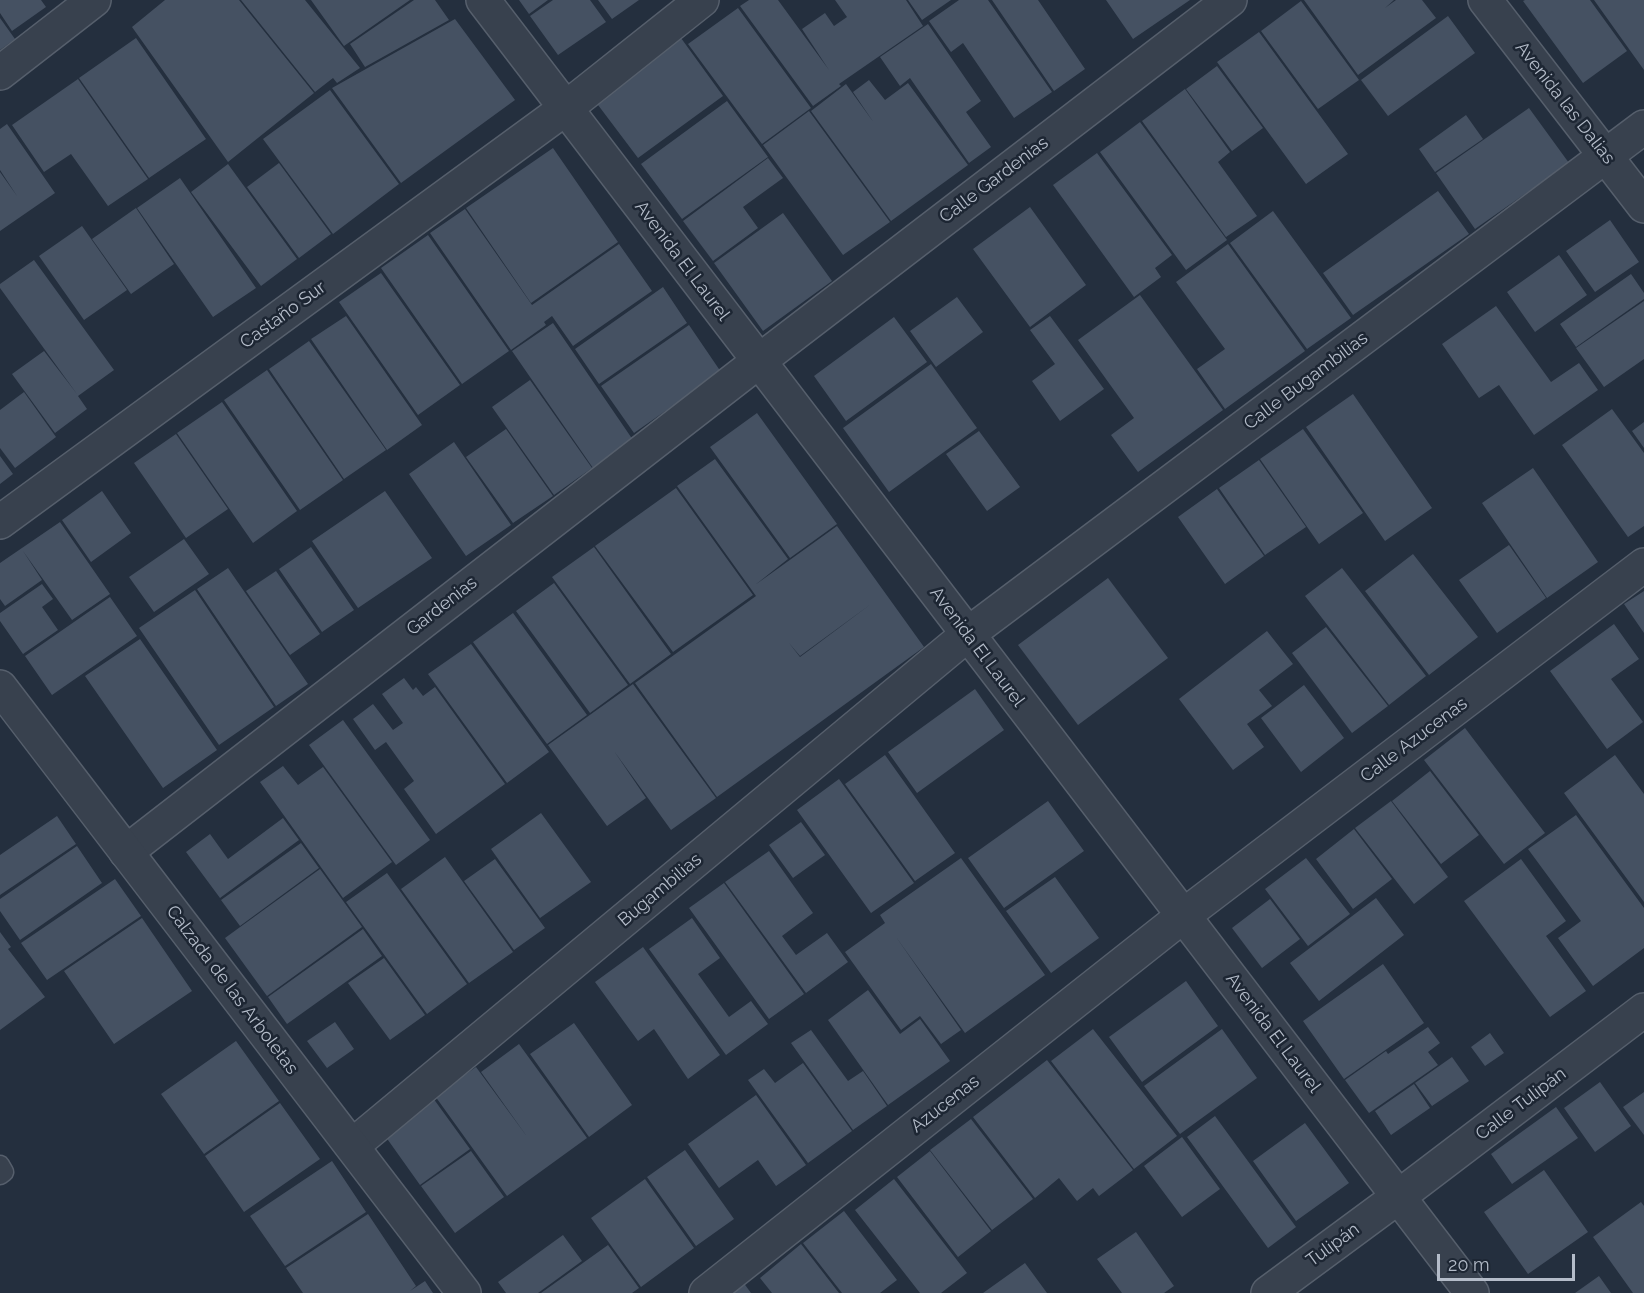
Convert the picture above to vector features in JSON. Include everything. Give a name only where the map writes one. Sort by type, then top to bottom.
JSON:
[{"type":"street","points":[[0,73],[94,0]]},
{"type":"street","name":"Avenida El Laurel","points":[[483,0],[1472,1293]]},
{"type":"street","name":"Castaño Sur","points":[[0,522],[566,108],[702,0]]},
{"type":"street","name":"Calle Gardenias","points":[[759,361],[1230,0]]},
{"type":"street","name":"Avenida las Dalias","points":[[1485,0],[1644,206]]},
{"type":"street","name":"Calle Bugambilias","points":[[968,634],[1644,127]]},
{"type":"street","name":"Gardenias","points":[[126,852],[759,361]]},
{"type":"street","name":"Calle Azucenas","points":[[1183,916],[1644,565]]},
{"type":"street","name":"Bugambilias","points":[[352,1146],[968,634]]},
{"type":"street","name":"Calzada de las Arboletas","points":[[0,687],[464,1293]]},
{"type":"street","name":"Azucenas","points":[[706,1293],[1183,916]]},
{"type":"street","name":"Calle Tulipán","points":[[1398,1197],[1644,1010]]},
{"type":"street","name":"Tulipán","points":[[1269,1293],[1398,1197]]},
{"type":"lane","points":[[0,1166],[4,1172],[0,1175]]},
{"type":"building","points":[[0,0],[41,0],[46,7],[12,31],[0,13]]},
{"type":"building","points":[[165,0],[239,0],[314,93],[228,162],[132,27]]},
{"type":"building","points":[[241,0],[305,0],[360,68],[337,83],[333,78],[315,92]]},
{"type":"building","points":[[311,0],[410,0],[344,46]]},
{"type":"building","points":[[414,0],[435,0],[449,20],[365,67],[350,44]]},
{"type":"building","points":[[519,0],[548,0],[529,14]]},
{"type":"building","points":[[553,0],[590,0],[606,22],[558,55],[530,16]]},
{"type":"building","points":[[598,0],[639,0],[612,19]]},
{"type":"building","points":[[749,0],[778,0],[829,70],[802,29],[825,13],[834,26],[847,17],[835,0],[906,0],[923,26],[839,84],[841,86],[813,106],[740,6]]},
{"type":"building","points":[[908,0],[951,0],[922,20]]},
{"type":"building","points":[[959,0],[988,0],[1052,92],[1014,118],[963,43],[951,52],[929,21]]},
{"type":"building","points":[[992,0],[1038,0],[1085,69],[1054,91]]},
{"type":"building","points":[[1106,0],[1190,0],[1133,39]]},
{"type":"building","points":[[1304,0],[1394,0],[1385,8],[1396,0],[1422,0],[1436,18],[1358,75]]},
{"type":"building","points":[[1590,0],[1627,51],[1583,83],[1523,1]]},
{"type":"building","points":[[1594,0],[1644,0],[1644,70]]},
{"type":"building","points":[[1301,1],[1359,80],[1318,109],[1261,31]]},
{"type":"building","points":[[738,8],[811,108],[762,144],[688,44]]},
{"type":"building","points":[[1448,16],[1475,53],[1388,116],[1361,80]]},
{"type":"building","points":[[0,18],[15,39],[0,50]]},
{"type":"building","points":[[455,19],[515,100],[401,183],[332,88]]},
{"type":"building","points":[[928,24],[981,101],[966,112],[991,147],[969,163],[910,78],[900,86],[880,57]]},
{"type":"building","points":[[1259,32],[1348,154],[1306,184],[1217,62]]},
{"type":"building","points":[[136,38],[206,139],[149,178],[79,78]]},
{"type":"building","points":[[681,38],[723,96],[638,158],[595,101]]},
{"type":"building","points":[[1217,66],[1263,128],[1232,151],[1186,89]]},
{"type":"building","points":[[78,79],[148,179],[108,206],[71,154],[44,172],[12,125]]},
{"type":"building","points":[[869,80],[885,100],[908,83],[968,165],[891,221],[811,111],[846,84],[874,123],[853,92]]},
{"type":"building","points":[[1185,89],[1230,152],[1218,162],[1257,216],[1226,237],[1142,121]]},
{"type":"building","points":[[330,90],[399,184],[333,234],[263,139]]},
{"type":"building","points":[[727,101],[768,157],[682,219],[641,164]]},
{"type":"building","points":[[1529,108],[1569,163],[1475,229],[1436,173]]},
{"type":"building","points":[[809,111],[890,222],[843,255],[763,145]]},
{"type":"building","points":[[1466,115],[1483,139],[1435,172],[1419,149]]},
{"type":"building","points":[[1140,122],[1227,240],[1186,270],[1100,152]]},
{"type":"building","points":[[7,124],[55,193],[0,231],[0,172],[17,196],[0,170],[0,129]]},
{"type":"building","points":[[553,148],[618,242],[531,303],[466,208]]},
{"type":"building","points":[[1097,153],[1172,255],[1155,268],[1161,277],[1134,297],[1053,185]]},
{"type":"building","points":[[768,158],[783,178],[743,207],[758,228],[713,261],[683,221]]},
{"type":"building","points":[[279,163],[331,234],[299,258],[247,187]]},
{"type":"building","points":[[228,164],[297,259],[261,286],[191,192]]},
{"type":"building","points":[[180,178],[256,288],[213,317],[137,208]]},
{"type":"building","points":[[1438,191],[1469,234],[1353,315],[1323,273]]},
{"type":"building","points":[[1030,207],[1086,285],[1030,327],[973,249]]},
{"type":"building","points":[[136,208],[174,264],[131,294],[92,239]]},
{"type":"building","points":[[465,209],[532,305],[619,244],[652,291],[573,346],[552,316],[544,322],[546,325],[511,350],[430,233]]},
{"type":"building","points":[[1273,211],[1351,318],[1307,349],[1230,243]]},
{"type":"building","points":[[783,213],[832,281],[763,331],[714,263]]},
{"type":"building","points":[[1610,220],[1639,262],[1595,292],[1566,251]]},
{"type":"building","points":[[82,226],[127,290],[84,320],[39,256]]},
{"type":"building","points":[[428,235],[509,351],[462,384],[381,268]]},
{"type":"building","points":[[1228,244],[1305,351],[1225,409],[1197,369],[1225,349],[1176,282]]},
{"type":"building","points":[[1559,255],[1587,295],[1535,332],[1507,292]]},
{"type":"building","points":[[34,260],[114,370],[78,396],[87,409],[55,433],[12,374],[44,351],[77,394],[0,288],[0,284]]},
{"type":"building","points":[[381,273],[460,385],[418,415],[339,302]]},
{"type":"building","points":[[1631,274],[1644,293],[1644,299],[1576,347],[1560,324]]},
{"type":"building","points":[[663,287],[687,323],[599,384],[575,349]]},
{"type":"building","points":[[1140,295],[1223,410],[1138,472],[1111,435],[1134,418],[1078,340]]},
{"type":"building","points":[[957,297],[983,332],[936,367],[910,331]]},
{"type":"building","points":[[1644,301],[1644,359],[1604,387],[1576,348]]},
{"type":"building","points":[[1496,306],[1551,382],[1579,363],[1598,390],[1534,435],[1499,385],[1479,398],[1442,344]]},
{"type":"building","points":[[346,316],[422,425],[387,450],[311,339]]},
{"type":"building","points":[[1050,316],[1104,389],[1060,421],[1032,381],[1055,364],[1030,330]]},
{"type":"building","points":[[894,317],[927,362],[846,421],[814,376]]},
{"type":"building","points":[[553,323],[633,440],[593,468],[512,351]]},
{"type":"building","points":[[689,325],[721,372],[634,433],[601,386]]},
{"type":"building","points":[[309,341],[386,450],[344,479],[269,369]]},
{"type":"building","points":[[931,364],[977,428],[889,492],[843,428]]},
{"type":"building","points":[[267,370],[343,480],[300,510],[224,400]]},
{"type":"building","points":[[530,380],[592,468],[554,495],[492,407]]},
{"type":"building","points":[[24,392],[56,437],[15,468],[0,448],[0,410]]},
{"type":"building","points":[[1353,394],[1432,508],[1385,541],[1306,427]]},
{"type":"building","points":[[222,402],[297,511],[253,543],[177,433]]},
{"type":"building","points":[[1612,409],[1644,453],[1644,526],[1628,537],[1562,445]]},
{"type":"building","points":[[757,413],[837,524],[790,558],[710,447]]},
{"type":"building","points":[[1644,422],[1644,448],[1632,431]]},
{"type":"building","points":[[506,429],[553,496],[513,523],[466,457]]},
{"type":"building","points":[[1303,429],[1363,513],[1319,544],[1260,459]]},
{"type":"building","points":[[979,431],[1020,487],[987,511],[946,454]]},
{"type":"building","points":[[176,434],[228,509],[186,538],[134,463]]},
{"type":"building","points":[[454,442],[511,525],[466,556],[409,474]]},
{"type":"building","points":[[0,456],[13,474],[0,484]]},
{"type":"building","points":[[715,459],[788,559],[755,585],[837,526],[924,647],[717,797],[635,683],[756,596],[677,486]],"holes":[[[871,604],[800,657],[789,643],[800,656]]]},
{"type":"building","points":[[1259,460],[1306,527],[1265,555],[1219,488]]},
{"type":"building","points":[[1533,468],[1598,562],[1547,598],[1482,503]]},
{"type":"building","points":[[676,488],[753,595],[673,652],[595,546]]},
{"type":"building","points":[[1217,489],[1264,556],[1225,584],[1178,517]]},
{"type":"building","points":[[102,491],[131,533],[91,562],[62,520]]},
{"type":"building","points":[[385,491],[432,558],[358,608],[312,541]]},
{"type":"building","points":[[60,522],[110,594],[72,620],[23,551],[42,580],[5,606],[0,599],[0,563]]},
{"type":"building","points":[[184,539],[209,574],[154,612],[129,577]]},
{"type":"building","points":[[1509,545],[1546,598],[1497,633],[1459,580]]},
{"type":"building","points":[[311,547],[354,610],[322,632],[279,569]]},
{"type":"building","points":[[594,547],[671,654],[630,684],[552,577]]},
{"type":"building","points":[[1413,554],[1478,637],[1429,675],[1365,591]]},
{"type":"building","points":[[228,568],[308,684],[276,706],[197,589]]},
{"type":"building","points":[[1342,568],[1426,676],[1389,705],[1305,596]]},
{"type":"building","points":[[276,571],[320,634],[290,655],[246,591]]},
{"type":"building","points":[[1108,578],[1168,658],[1078,725],[1018,645]]},
{"type":"building","points":[[554,583],[628,685],[590,713],[516,611]]},
{"type":"building","points":[[42,584],[53,599],[42,607],[58,630],[23,654],[0,621],[0,613]]},
{"type":"building","points":[[195,590],[274,707],[219,745],[139,628]]},
{"type":"building","points":[[1644,591],[1644,633],[1624,604]]},
{"type":"building","points":[[110,597],[137,636],[52,695],[25,656]]},
{"type":"building","points":[[513,613],[587,715],[547,744],[473,642]]},
{"type":"building","points":[[1614,624],[1639,659],[1611,679],[1643,722],[1607,749],[1550,671]]},
{"type":"building","points":[[1326,627],[1388,706],[1352,733],[1292,653]]},
{"type":"building","points":[[1267,631],[1293,664],[1259,690],[1272,706],[1247,724],[1264,747],[1233,770],[1179,699]]},
{"type":"building","points":[[140,639],[217,750],[163,788],[85,676]]},
{"type":"building","points":[[471,644],[549,752],[507,783],[428,674]]},
{"type":"building","points":[[404,678],[413,690],[416,687],[423,696],[435,687],[505,784],[436,834],[404,789],[414,781],[386,742],[375,750],[353,719],[373,704],[393,730],[403,723],[382,694]]},
{"type":"building","points":[[633,684],[716,798],[671,830],[614,751],[646,798],[607,826],[548,745]]},
{"type":"building","points":[[1304,685],[1344,738],[1301,772],[1261,718]]},
{"type":"building","points":[[975,689],[1004,730],[917,793],[888,752]]},
{"type":"building","points":[[343,720],[430,840],[396,865],[309,745]]},
{"type":"building","points":[[1465,728],[1545,833],[1504,864],[1424,760]]},
{"type":"building","points":[[885,755],[955,853],[915,881],[845,784]]},
{"type":"building","points":[[1615,755],[1644,794],[1644,902],[1564,793]]},
{"type":"building","points":[[283,766],[298,785],[323,767],[392,862],[343,898],[260,782]]},
{"type":"building","points":[[1430,771],[1479,835],[1441,864],[1392,801]]},
{"type":"building","points":[[839,779],[914,883],[871,913],[797,810]]},
{"type":"building","points":[[1048,801],[1084,851],[1004,908],[968,858]]},
{"type":"building","points":[[1391,801],[1448,877],[1414,904],[1355,828]]},
{"type":"building","points":[[541,813],[591,882],[540,918],[491,849]]},
{"type":"building","points":[[1576,815],[1644,908],[1644,948],[1593,986],[1558,938],[1581,921],[1528,849]]},
{"type":"building","points":[[57,816],[76,844],[0,895],[0,855]]},
{"type":"building","points":[[283,818],[299,840],[220,898],[186,852],[210,834],[228,859]]},
{"type":"building","points":[[801,822],[825,855],[793,878],[769,845]]},
{"type":"building","points":[[1354,829],[1392,879],[1353,909],[1316,859]]},
{"type":"building","points":[[301,843],[319,868],[240,926],[221,900]]},
{"type":"building","points":[[77,846],[102,883],[20,940],[0,911],[0,899]]},
{"type":"building","points":[[769,851],[813,913],[782,936],[796,955],[827,933],[848,962],[806,993],[725,882]]},
{"type":"building","points":[[445,857],[513,952],[469,983],[401,889]]},
{"type":"building","points":[[961,858],[1045,975],[965,1033],[896,937],[961,1030],[941,1044],[920,1016],[901,1030],[845,952],[885,923],[880,915]]},
{"type":"building","points":[[1306,858],[1350,914],[1308,946],[1265,889]]},
{"type":"building","points":[[495,859],[545,928],[514,950],[464,881]]},
{"type":"building","points":[[1521,859],[1566,921],[1546,936],[1586,991],[1550,1017],[1464,901]]},
{"type":"building","points":[[320,869],[362,927],[267,996],[225,938]]},
{"type":"building","points":[[387,873],[467,984],[427,1014],[346,902]]},
{"type":"building","points":[[1055,877],[1099,938],[1051,973],[1006,911]]},
{"type":"building","points":[[115,879],[141,916],[47,980],[21,943]]},
{"type":"building","points":[[724,883],[804,994],[769,1019],[689,908]]},
{"type":"building","points":[[1376,898],[1404,935],[1319,1001],[1290,963]]},
{"type":"building","points":[[1270,899],[1300,939],[1262,968],[1232,928]]},
{"type":"building","points":[[142,918],[192,991],[114,1044],[64,971]]},
{"type":"building","points":[[692,918],[720,958],[698,974],[729,1017],[751,1001],[768,1024],[726,1055],[649,949]]},
{"type":"building","points":[[363,929],[382,956],[287,1024],[268,997]]},
{"type":"building","points":[[0,932],[11,947],[8,949],[45,997],[0,1030]]},
{"type":"building","points":[[643,947],[720,1055],[688,1079],[654,1029],[638,1041],[595,982]]},
{"type":"building","points":[[384,958],[425,1015],[390,1040],[348,983]]},
{"type":"building","points":[[1383,964],[1424,1023],[1344,1079],[1303,1021]]},
{"type":"building","points":[[1186,981],[1218,1026],[1142,1082],[1109,1037]]},
{"type":"building","points":[[868,990],[900,1034],[920,1019],[950,1061],[888,1105],[828,1020]]},
{"type":"building","points":[[335,1022],[354,1049],[327,1068],[307,1041]]},
{"type":"building","points":[[574,1023],[632,1105],[589,1137],[530,1054]]},
{"type":"building","points":[[1428,1027],[1440,1043],[1428,1052],[1438,1065],[1369,1113],[1345,1080],[1386,1051],[1388,1054]]},
{"type":"building","points":[[1093,1029],[1177,1136],[1134,1169],[1051,1061]]},
{"type":"building","points":[[1222,1029],[1257,1078],[1180,1134],[1144,1086]]},
{"type":"building","points":[[811,1030],[848,1081],[863,1071],[887,1106],[853,1130],[791,1043]]},
{"type":"building","points":[[1490,1033],[1504,1053],[1485,1066],[1471,1047]]},
{"type":"building","points":[[236,1041],[279,1101],[204,1154],[161,1094]]},
{"type":"building","points":[[519,1044],[587,1138],[507,1196],[435,1096],[476,1067],[528,1138],[481,1072]]},
{"type":"building","points":[[1452,1057],[1469,1081],[1432,1106],[1415,1083]]},
{"type":"building","points":[[1047,1060],[1133,1170],[1099,1196],[1093,1188],[1077,1201],[1059,1178],[1035,1198],[973,1117]]},
{"type":"building","points":[[803,1063],[852,1131],[808,1163],[748,1080],[764,1069],[775,1083]]},
{"type":"building","points":[[1600,1082],[1631,1126],[1595,1152],[1564,1108]]},
{"type":"building","points":[[1414,1084],[1430,1108],[1391,1135],[1375,1111]]},
{"type":"building","points":[[1644,1092],[1644,1135],[1623,1107]]},
{"type":"building","points":[[756,1095],[806,1165],[776,1186],[758,1160],[719,1188],[688,1144]]},
{"type":"building","points":[[433,1098],[470,1149],[420,1185],[383,1133]]},
{"type":"building","points":[[280,1103],[320,1159],[244,1212],[205,1156]]},
{"type":"building","points":[[1556,1107],[1578,1138],[1512,1184],[1491,1154]]},
{"type":"building","points":[[1215,1116],[1296,1227],[1268,1248],[1187,1137]]},
{"type":"building","points":[[971,1119],[1033,1199],[992,1230],[930,1150]]},
{"type":"building","points":[[1305,1123],[1349,1183],[1296,1221],[1253,1161]]},
{"type":"building","points":[[1182,1137],[1220,1189],[1182,1217],[1144,1166]]},
{"type":"building","points":[[685,1150],[734,1219],[696,1246],[647,1177]]},
{"type":"building","points":[[471,1151],[504,1197],[455,1233],[421,1186]]},
{"type":"building","points":[[930,1151],[991,1231],[958,1257],[897,1177]]},
{"type":"building","points":[[332,1161],[366,1212],[285,1266],[250,1216]]},
{"type":"building","points":[[1544,1170],[1588,1232],[1528,1274],[1484,1212]]},
{"type":"building","points":[[645,1179],[694,1248],[641,1287],[591,1218]]},
{"type":"building","points":[[894,1179],[967,1273],[941,1293],[920,1293],[855,1210]]},
{"type":"building","points":[[1641,1202],[1644,1206],[1644,1293],[1633,1293],[1593,1237]]},
{"type":"building","points":[[844,1211],[897,1280],[880,1293],[842,1293],[803,1243]]},
{"type":"building","points":[[368,1214],[416,1286],[410,1291],[425,1281],[433,1293],[303,1293],[286,1268]]},
{"type":"building","points":[[1136,1232],[1174,1286],[1164,1293],[1122,1293],[1097,1259]]},
{"type":"building","points":[[563,1235],[582,1261],[538,1293],[506,1293],[498,1282]]},
{"type":"building","points":[[801,1244],[839,1293],[772,1293],[760,1278]]},
{"type":"building","points":[[608,1245],[639,1288],[632,1293],[541,1293]]},
{"type":"building","points":[[1025,1263],[1047,1293],[983,1293]]},
{"type":"building","points":[[1599,1276],[1611,1293],[1575,1293]]},
{"type":"building","points":[[743,1282],[751,1293],[728,1293]]}]
